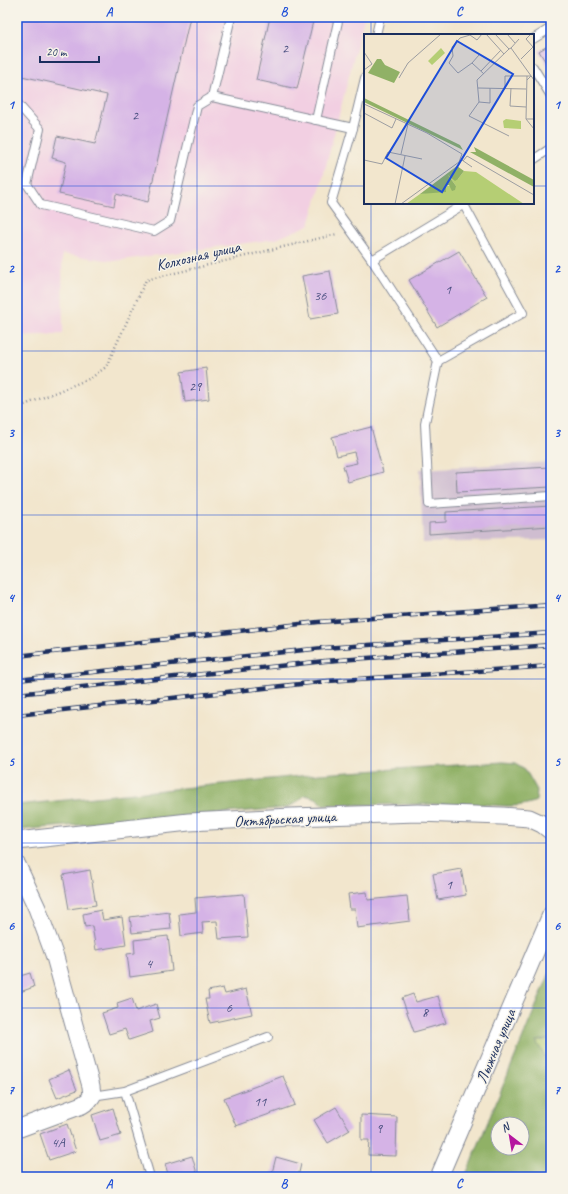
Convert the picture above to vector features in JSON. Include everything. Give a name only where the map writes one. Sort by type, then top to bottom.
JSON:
[{"type":"street","name":"Октябрьская улица","points":[[17,841],[188,822],[292,816],[418,813],[529,818],[542,824],[551,831]]},
{"type":"street","points":[[17,865],[37,908],[55,957],[91,1086],[92,1096],[82,1105],[17,1129]]},
{"type":"street","name":"Лыжная улица","points":[[439,1177],[551,915]]},
{"type":"lane","points":[[17,103],[40,129],[27,184],[41,206],[154,231],[170,221],[197,106],[212,96],[230,17]]},
{"type":"lane","points":[[316,120],[339,17]]},
{"type":"lane","points":[[376,34],[380,17]]},
{"type":"lane","points":[[534,38],[551,28]]},
{"type":"lane","points":[[534,69],[551,96]]},
{"type":"lane","points":[[364,82],[331,203],[372,260],[438,361],[425,422],[429,504],[551,496]]},
{"type":"lane","points":[[212,96],[352,128]]},
{"type":"lane","points":[[534,159],[551,148]]},
{"type":"lane","points":[[372,260],[465,204],[523,313],[438,361]]},
{"type":"lane","points":[[92,1096],[125,1091],[268,1037]]},
{"type":"lane","points":[[125,1091],[150,1177]]},
{"type":"path","name":"Колхозная улица","points":[[17,408],[91,378],[106,367],[146,280],[351,231]]},
{"type":"shaded area","points":[[17,17],[364,17],[320,189],[309,225],[276,239],[114,261],[62,254],[63,334],[17,336]]},
{"type":"shaded area","points":[[551,462],[551,540],[423,543],[420,469]]},
{"type":"green space","points":[[502,762],[515,763],[525,769],[537,790],[536,801],[528,804],[513,806],[472,804],[324,805],[316,798],[305,795],[296,803],[286,808],[17,830],[17,805],[319,774]]},
{"type":"green space","points":[[551,970],[551,1039],[536,1041],[546,1059],[551,1061],[551,1177],[465,1177],[490,1117],[490,1156],[530,1156],[530,1116],[490,1116]]},
{"type":"green space","points":[[551,1039],[551,1061],[546,1059],[536,1041]]},
{"type":"building","points":[[17,17],[190,17],[148,202],[116,194],[114,206],[59,194],[66,162],[52,158],[57,136],[95,144],[107,95],[17,75]]},
{"type":"building","points":[[270,17],[314,17],[297,89],[256,80]]},
{"type":"building","points":[[551,44],[551,71],[539,51]]},
{"type":"building","points":[[459,251],[487,297],[437,327],[409,280]]},
{"type":"building","points":[[330,271],[338,314],[310,319],[302,276]]},
{"type":"building","points":[[206,368],[209,399],[185,402],[181,372]]},
{"type":"building","points":[[371,427],[383,472],[348,482],[343,466],[357,463],[354,452],[337,456],[332,437]]},
{"type":"building","points":[[551,467],[551,487],[457,492],[456,472]]},
{"type":"building","points":[[551,506],[551,526],[429,534],[429,523],[446,522],[446,512]]},
{"type":"building","points":[[461,869],[466,895],[438,900],[433,874]]},
{"type":"building","points":[[90,870],[96,905],[69,909],[63,875]]},
{"type":"building","points":[[367,892],[368,900],[407,896],[410,921],[357,928],[355,909],[350,909],[348,894]]},
{"type":"building","points":[[244,894],[248,937],[219,939],[217,921],[202,922],[203,933],[181,936],[179,914],[196,912],[195,898]]},
{"type":"building","points":[[101,910],[103,920],[122,917],[126,945],[96,950],[92,926],[85,927],[83,914]]},
{"type":"building","points":[[169,912],[171,929],[132,933],[130,917]]},
{"type":"building","points":[[168,936],[172,971],[130,977],[127,954],[135,953],[134,940]]},
{"type":"building","points":[[17,968],[20,976],[30,973],[34,987],[17,993]]},
{"type":"building","points":[[223,988],[225,994],[246,989],[252,1014],[210,1023],[205,999],[209,999],[208,991]]},
{"type":"building","points":[[413,994],[416,1002],[438,996],[446,1023],[414,1032],[402,998]]},
{"type":"building","points":[[132,998],[136,1011],[156,1004],[160,1018],[150,1021],[153,1032],[129,1040],[125,1029],[109,1034],[102,1013],[118,1008],[117,1003]]},
{"type":"building","points":[[69,1070],[77,1090],[57,1098],[49,1079]]},
{"type":"building","points":[[283,1076],[295,1105],[236,1126],[224,1098]]},
{"type":"building","points":[[336,1107],[350,1130],[328,1143],[314,1120]]},
{"type":"building","points":[[113,1108],[121,1135],[100,1141],[92,1115]]},
{"type":"building","points":[[361,1115],[397,1117],[396,1156],[368,1155],[369,1140],[361,1140]]},
{"type":"building","points":[[67,1124],[76,1151],[49,1160],[40,1134]]},
{"type":"building","points":[[192,1156],[198,1177],[169,1177],[165,1164]]},
{"type":"building","points":[[276,1157],[301,1164],[298,1177],[271,1177]]},
{"type":"railway","points":[[17,656],[318,622],[551,605]]},
{"type":"railway","points":[[17,680],[323,648],[551,633]]},
{"type":"railway","points":[[17,694],[325,661],[551,645]]},
{"type":"railway","points":[[17,715],[328,681],[551,666]]}]
